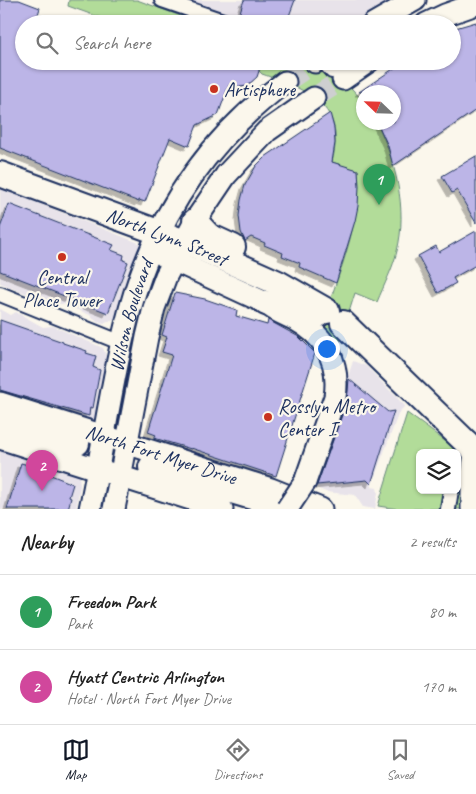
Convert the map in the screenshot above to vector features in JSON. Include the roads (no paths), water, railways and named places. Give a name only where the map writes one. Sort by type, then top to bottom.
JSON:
[{"type":"highway","name":"North Lynn Street","points":[[0,174],[155,242],[184,241],[278,283],[332,317],[475,451]]},
{"type":"highway","points":[[266,303],[332,317]]},
{"type":"highway","name":"North Fort Myer Drive","points":[[0,420],[77,443]]},
{"type":"highway","name":"North Fort Myer Drive","points":[[151,467],[292,509]]},
{"type":"main road","points":[[389,15],[415,0]]},
{"type":"main road","points":[[443,15],[462,5]]},
{"type":"main road","name":"Wilson Boulevard","points":[[90,509],[122,343],[136,292],[155,242],[176,200],[217,146],[244,116],[286,82]]},
{"type":"main road","name":"Wilson Boulevard","points":[[114,509],[149,328],[162,284],[184,241],[226,175],[252,146],[282,119],[314,98]]},
{"type":"main road","points":[[184,241],[273,309],[304,325],[318,336],[328,350],[335,368],[337,386],[335,397],[304,482],[288,509]]},
{"type":"main road","name":"North Fort Myer Drive","points":[[0,402],[271,489],[321,509]]},
{"type":"main road","name":"North Fort Myer Drive","points":[[0,438],[222,509]]},
{"type":"street","points":[[162,0],[206,15]]},
{"type":"street","points":[[0,294],[122,343]]},
{"type":"street","points":[[471,509],[475,451]]},
{"type":"street","points":[[448,509],[450,494]]},
{"type":"tunnel","points":[[285,82],[303,70]]},
{"type":"tunnel","points":[[314,98],[343,79]]},
{"type":"tunnel","points":[[77,443],[151,467]]},
{"type":"place","name":"Artisphere","points":[[214,89]]},
{"type":"place","name":"Freedom Park","points":[[379,205]]},
{"type":"place","name":"Central Place Tower","points":[[62,257]]},
{"type":"place","name":"Rosslyn Metro Center I","points":[[268,417]]},
{"type":"place","name":"Hyatt Centric Arlington","points":[[42,491]]}]
